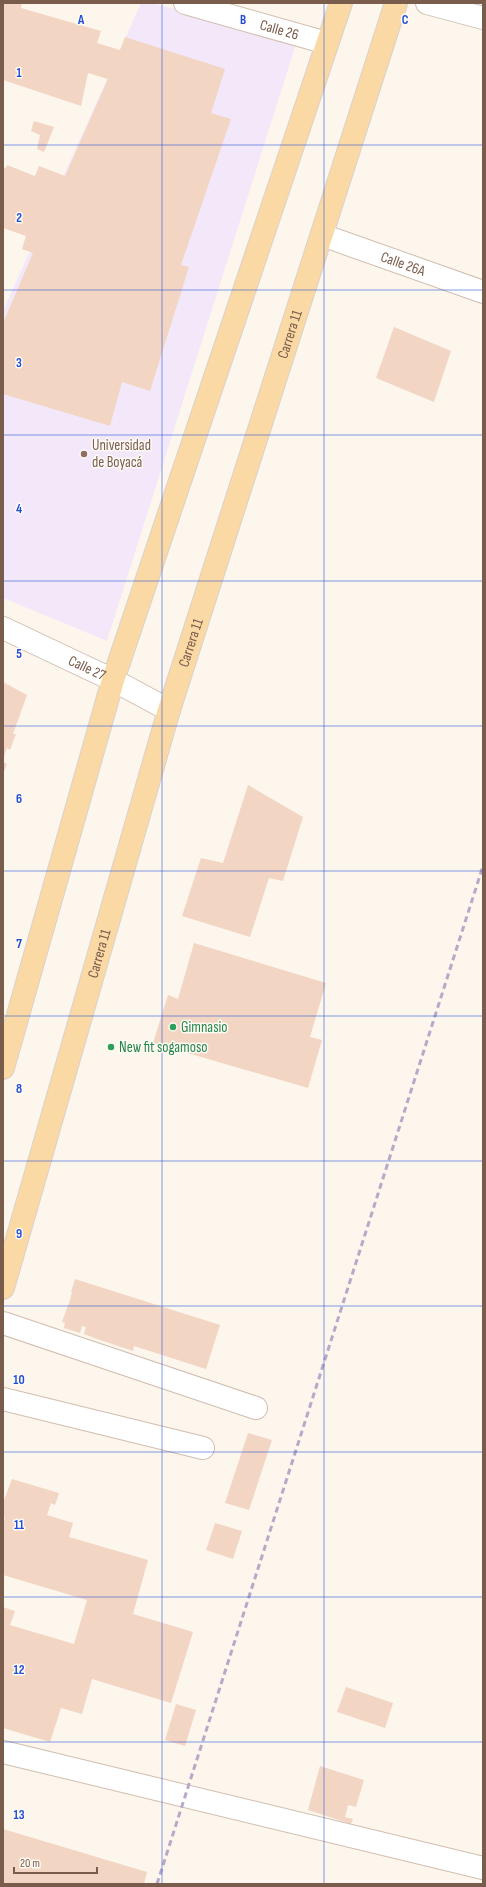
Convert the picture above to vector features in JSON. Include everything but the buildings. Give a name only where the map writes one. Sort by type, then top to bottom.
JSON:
[{"type":"main road","points":[[3,1068],[113,680],[328,43],[340,3]]},
{"type":"main road","name":"Carrera 11","points":[[3,1288],[169,710],[396,3]]},
{"type":"street","name":"Calle 26","points":[[185,3],[328,43]]},
{"type":"street","points":[[427,3],[483,18]]},
{"type":"street","name":"Calle 26A","points":[[322,235],[483,292]]},
{"type":"street","name":"Calle 27","points":[[3,628],[113,680],[169,710]]},
{"type":"street","points":[[3,1323],[256,1408]]},
{"type":"street","points":[[3,1399],[203,1448]]},
{"type":"street","points":[[3,1752],[483,1868]]},
{"type":"shaded area","name":"Universidad de Boyacá","points":[[141,3],[152,3],[297,41],[107,641],[3,598],[3,311]]},
{"type":"railway","points":[[157,1884],[483,866]]},
{"type":"place","name":"Universidad de Boyacá","points":[[84,454]]},
{"type":"place","name":"Gimnasio","points":[[173,1027]]},
{"type":"place","name":"New fit sogamoso","points":[[111,1047]]}]
